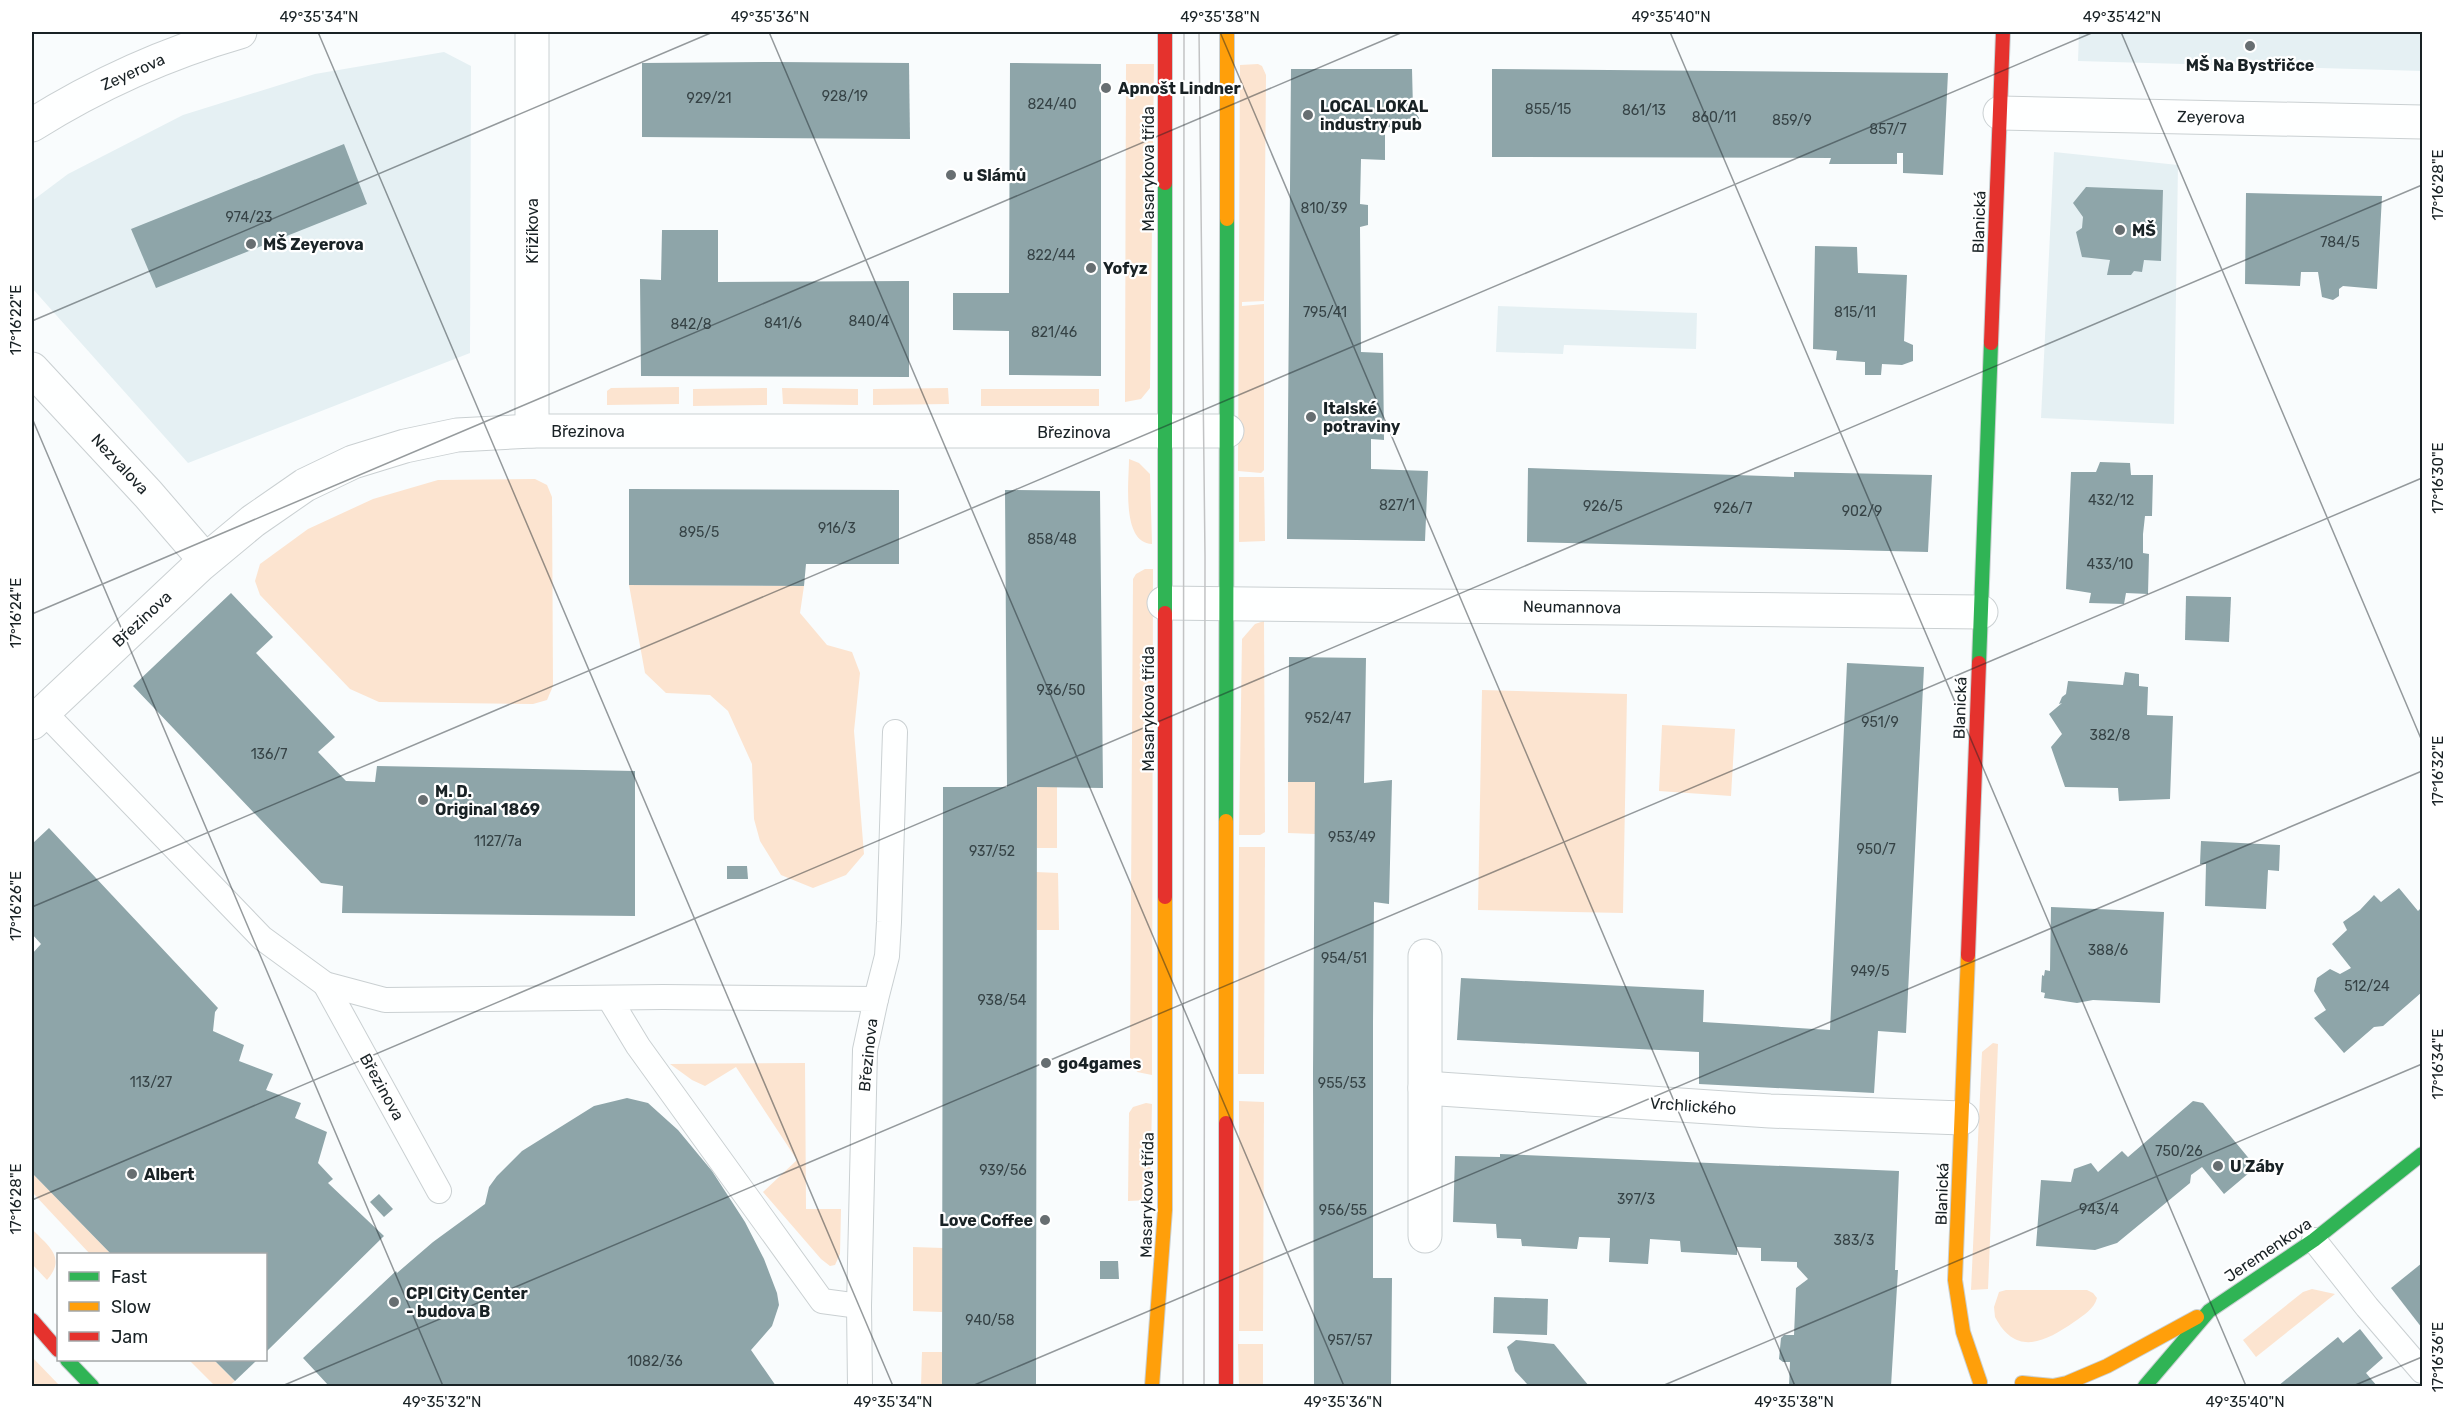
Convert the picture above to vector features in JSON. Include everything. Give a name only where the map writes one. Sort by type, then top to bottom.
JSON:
[{"type":"street","name":"Zeyerova","points":[[32,125],[69,102],[116,79],[182,51],[240,32]]},
{"type":"street","name":"Křižíkova","points":[[532,32],[532,431]]},
{"type":"street","name":"Masarykova třída","points":[[1152,1386],[1165,1210],[1165,32]]},
{"type":"street","points":[[1226,1386],[1227,32]]},
{"type":"street","name":"Blanická","points":[[1988,1381],[1963,1340],[1956,1297],[2003,32]]},
{"type":"street","name":"Zeyerova","points":[[2000,113],[2422,122]]},
{"type":"street","name":"Nezvalova","points":[[32,369],[148,494],[205,560]]},
{"type":"street","name":"Březinova","points":[[38,718],[205,560],[253,521],[305,485],[353,462],[405,446],[457,435],[532,431],[1227,431]]},
{"type":"street","name":"Neumannova","points":[[1164,603],[1981,612]]},
{"type":"street","points":[[1425,956],[1425,1236]]},
{"type":"street","name":"Vrchlického","points":[[1425,1088],[1770,1111],[1962,1118]]},
{"type":"street","name":"Jeremenkova","points":[[2145,1386],[2209,1311],[2314,1240],[2422,1154]]},
{"type":"street","points":[[1988,1381],[2053,1386],[2079,1378],[2209,1311]]},
{"type":"street","points":[[32,1320],[57,1349]]},
{"type":"street","points":[[69,1361],[92,1386]]},
{"type":"lane","name":"Březinova","points":[[38,718],[262,938],[325,984],[385,1000],[876,999],[865,1050],[859,1306],[860,1386]]},
{"type":"lane","points":[[876,999],[887,956],[890,922],[895,732]]},
{"type":"lane","name":"Březinova","points":[[325,984],[439,1191]]},
{"type":"lane","points":[[609,998],[638,1046],[822,1300],[859,1306]]},
{"type":"lane","points":[[2314,1240],[2422,1371]]},
{"type":"shaded area","name":"MŠ Na Bystřičce","points":[[2079,32],[2422,32],[2422,71],[2078,61]]},
{"type":"shaded area","name":"MŠ Zeyerova","points":[[444,52],[471,66],[470,353],[188,463],[32,288],[32,201],[68,174],[183,115],[315,74]]},
{"type":"shaded area","points":[[1126,64],[1154,64],[1150,388],[1141,399],[1125,402]]},
{"type":"shaded area","points":[[1258,64],[1262,66],[1266,75],[1264,301],[1242,302],[1242,306],[1264,304],[1264,470],[1261,473],[1238,471],[1240,65]]},
{"type":"shaded area","points":[[2054,152],[2178,165],[2174,424],[2041,418]]},
{"type":"shaded area","points":[[1498,306],[1697,313],[1696,349],[1564,345],[1563,354],[1496,352]]},
{"type":"shaded area","points":[[679,387],[679,404],[607,405],[607,391],[611,388]]},
{"type":"shaded area","points":[[767,388],[767,405],[693,406],[693,389]]},
{"type":"shaded area","points":[[782,388],[858,389],[858,405],[783,404]]},
{"type":"shaded area","points":[[948,388],[949,404],[873,405],[873,389]]},
{"type":"shaded area","points":[[981,389],[1099,389],[1099,406],[981,406]]},
{"type":"shaded area","points":[[1129,459],[1139,463],[1150,474],[1152,544],[1142,541],[1135,533],[1131,522],[1128,495]]},
{"type":"shaded area","points":[[1239,477],[1264,477],[1265,541],[1239,542]]},
{"type":"shaded area","points":[[535,479],[547,485],[552,497],[553,686],[547,700],[533,704],[379,702],[350,689],[260,595],[255,581],[260,564],[308,529],[373,499],[438,480]]},
{"type":"shaded area","points":[[1145,569],[1153,569],[1152,1075],[1137,1072],[1130,1060],[1133,579],[1136,574]]},
{"type":"shaded area","points":[[629,585],[804,586],[800,613],[827,645],[852,652],[860,673],[854,731],[864,854],[846,875],[813,888],[781,875],[760,841],[754,819],[752,764],[728,711],[710,695],[666,693],[645,673]]},
{"type":"shaded area","points":[[1264,621],[1265,832],[1260,835],[1239,835],[1242,639],[1255,624]]},
{"type":"shaded area","points":[[1482,690],[1627,694],[1623,913],[1478,910]]},
{"type":"shaded area","points":[[1662,725],[1735,729],[1731,796],[1659,791]]},
{"type":"shaded area","points":[[1288,782],[1315,782],[1315,834],[1288,833]]},
{"type":"shaded area","points":[[1037,787],[1057,787],[1057,848],[1037,848]]},
{"type":"shaded area","points":[[1239,847],[1265,847],[1264,1074],[1238,1074]]},
{"type":"shaded area","points":[[1036,872],[1058,873],[1059,930],[1037,930]]},
{"type":"shaded area","points":[[1993,1043],[1998,1044],[1988,1289],[1971,1290],[1982,1052]]},
{"type":"shaded area","points":[[805,1063],[806,1209],[841,1209],[840,1254],[835,1265],[830,1266],[821,1259],[763,1192],[797,1160],[736,1067],[705,1086],[692,1080],[670,1064]]},
{"type":"shaded area","points":[[1239,1101],[1264,1102],[1263,1331],[1239,1331]]},
{"type":"shaded area","points":[[1146,1103],[1152,1104],[1150,1200],[1128,1201],[1129,1113],[1133,1107]]},
{"type":"shaded area","points":[[32,1173],[110,1253],[89,1253],[32,1192]]},
{"type":"shaded area","points":[[32,1229],[53,1252],[55,1258],[53,1272],[47,1280],[32,1264]]},
{"type":"shaded area","points":[[913,1247],[943,1248],[942,1312],[913,1311]]},
{"type":"shaded area","points":[[2312,1289],[2335,1294],[2256,1357],[2243,1340],[2303,1292]]},
{"type":"shaded area","points":[[2006,1290],[2087,1290],[2097,1298],[2094,1305],[2081,1317],[2052,1335],[2032,1342],[2012,1337],[2003,1330],[1995,1317],[1994,1307],[1999,1292]]},
{"type":"shaded area","points":[[1238,1344],[1263,1344],[1263,1386],[1239,1386]]},
{"type":"shaded area","points":[[922,1352],[942,1352],[942,1386],[921,1386]]},
{"type":"shaded area","points":[[32,1357],[60,1386],[32,1386]]},
{"type":"shaded area","points":[[190,1361],[215,1361],[235,1381],[229,1386],[215,1386]]},
{"type":"building","points":[[642,63],[909,63],[910,139],[642,137]]},
{"type":"building","points":[[1010,63],[1101,64],[1101,376],[1009,375],[1009,331],[953,330],[953,293],[1009,293]]},
{"type":"building","points":[[1291,69],[1412,69],[1413,109],[1419,118],[1416,128],[1385,127],[1385,160],[1361,159],[1360,204],[1368,205],[1368,225],[1360,227],[1361,352],[1383,353],[1384,440],[1371,439],[1371,469],[1428,471],[1425,541],[1287,539]]},
{"type":"building","points":[[1492,69],[1948,73],[1943,175],[1903,173],[1903,153],[1897,153],[1897,164],[1829,164],[1831,158],[1492,157]]},
{"type":"building","points":[[344,144],[367,204],[156,288],[131,229]]},
{"type":"building","name":"MŠ","points":[[2086,187],[2163,190],[2161,261],[2144,260],[2142,272],[2134,271],[2131,275],[2107,275],[2110,260],[2082,257],[2076,232],[2082,228],[2083,217],[2073,203]]},
{"type":"building","points":[[2246,193],[2382,196],[2377,289],[2343,286],[2339,289],[2339,296],[2333,300],[2322,297],[2318,272],[2301,272],[2300,286],[2245,284]]},
{"type":"building","points":[[662,230],[718,230],[718,282],[909,281],[909,377],[641,376],[640,279],[661,280]]},
{"type":"building","points":[[1815,246],[1857,247],[1858,273],[1907,275],[1904,341],[1913,345],[1913,361],[1902,365],[1882,364],[1881,375],[1865,375],[1865,362],[1836,360],[1837,351],[1813,349]]},
{"type":"building","points":[[2100,462],[2130,463],[2131,475],[2153,475],[2152,516],[2145,516],[2143,534],[2143,553],[2149,554],[2148,594],[2126,593],[2124,604],[2089,603],[2091,593],[2066,589],[2071,472],[2096,472]]},
{"type":"building","points":[[1528,468],[1794,477],[1794,472],[1932,475],[1928,552],[1527,542]]},
{"type":"building","points":[[629,489],[899,490],[899,564],[806,564],[804,586],[629,585]]},
{"type":"building","points":[[1005,490],[1100,491],[1103,788],[1037,787],[1036,1386],[942,1386],[943,787],[1007,787]]},
{"type":"building","points":[[231,593],[273,637],[256,653],[335,737],[318,752],[346,781],[375,782],[377,766],[635,771],[635,916],[342,913],[343,886],[321,883],[133,686]]},
{"type":"building","points":[[2186,596],[2231,597],[2229,642],[2185,640]]},
{"type":"building","points":[[1289,657],[1366,658],[1364,783],[1392,780],[1389,904],[1374,902],[1373,1023],[1373,1278],[1392,1278],[1391,1386],[1314,1386],[1315,782],[1288,782]]},
{"type":"building","points":[[1847,663],[1924,667],[1906,1033],[1878,1031],[1874,1093],[1699,1084],[1699,1052],[1457,1040],[1461,978],[1704,990],[1703,1022],[1830,1030]]},
{"type":"building","points":[[2125,672],[2139,674],[2139,686],[2148,687],[2147,715],[2173,716],[2170,799],[2119,801],[2118,788],[2065,787],[2051,747],[2062,734],[2049,714],[2062,703],[2059,704],[2066,694],[2068,681],[2123,685]]},
{"type":"building","points":[[49,828],[218,1008],[215,1012],[213,1031],[244,1045],[239,1061],[273,1074],[266,1090],[301,1103],[295,1118],[327,1132],[318,1163],[333,1179],[328,1183],[384,1236],[267,1351],[267,1253],[110,1253],[32,1173],[32,954],[41,944],[32,934],[32,844]]},
{"type":"building","points":[[2201,841],[2280,845],[2279,871],[2268,870],[2266,909],[2205,906],[2206,864],[2200,864]]},
{"type":"building","points":[[727,866],[747,866],[748,879],[727,879]]},
{"type":"building","points":[[2399,888],[2418,911],[2422,907],[2422,992],[2383,1026],[2374,1027],[2344,1053],[2314,1018],[2326,1010],[2314,991],[2317,978],[2330,969],[2340,974],[2351,968],[2332,944],[2347,930],[2343,922],[2360,910],[2374,895],[2381,902]]},
{"type":"building","points":[[2051,907],[2164,912],[2160,1003],[2093,1000],[2077,1003],[2044,998],[2045,993],[2041,992],[2042,975],[2044,976],[2045,970],[2050,971]]},
{"type":"building","points":[[627,1098],[648,1103],[678,1130],[712,1171],[745,1222],[764,1259],[777,1293],[779,1305],[772,1326],[751,1350],[776,1386],[329,1386],[303,1358],[396,1271],[397,1273],[433,1242],[485,1204],[489,1187],[522,1151],[594,1106]]},
{"type":"building","points":[[2193,1101],[2203,1103],[2256,1167],[2224,1194],[2202,1167],[2191,1175],[2190,1183],[2117,1243],[2095,1250],[2036,1246],[2041,1180],[2071,1182],[2074,1169],[2091,1163],[2098,1172],[2122,1151],[2128,1157]]},
{"type":"building","points":[[1500,1154],[1899,1171],[1895,1270],[1898,1270],[1891,1386],[1789,1386],[1790,1362],[1783,1362],[1779,1359],[1781,1338],[1784,1335],[1794,1335],[1796,1288],[1808,1279],[1797,1267],[1797,1262],[1761,1261],[1761,1248],[1737,1247],[1737,1255],[1681,1252],[1680,1241],[1650,1239],[1648,1264],[1609,1262],[1610,1238],[1579,1237],[1577,1249],[1522,1246],[1521,1239],[1497,1238],[1496,1224],[1453,1222],[1455,1156],[1500,1157]]},
{"type":"building","points":[[379,1194],[393,1209],[384,1217],[370,1202]]},
{"type":"building","points":[[1100,1261],[1118,1261],[1119,1279],[1100,1279]]},
{"type":"building","points":[[2422,1263],[2422,1328],[2391,1288]]},
{"type":"building","points":[[1494,1297],[1548,1299],[1547,1335],[1493,1333]]},
{"type":"building","points":[[2360,1329],[2383,1358],[2366,1373],[2377,1386],[2278,1386],[2338,1337],[2343,1343]]},
{"type":"building","points":[[1516,1340],[1554,1344],[1589,1386],[1529,1386],[1515,1371],[1507,1347]]},
{"type":"building","points":[[215,1361],[256,1361],[235,1381]]},
{"type":"tram line","points":[[1183,1386],[1184,32]]},
{"type":"tram line","points":[[1199,32],[1205,556],[1204,1386]]},
{"type":"traffic: fast","points":[[1165,183],[1165,613]]},
{"type":"traffic: fast","points":[[1226,821],[1227,219]]},
{"type":"traffic: fast","points":[[1979,663],[1991,343]]},
{"type":"traffic: fast","points":[[2145,1386],[2209,1311],[2314,1240],[2422,1154]]},
{"type":"traffic: fast","points":[[68,1361],[92,1386]]},
{"type":"traffic: slow","points":[[1227,32],[1227,219]]},
{"type":"traffic: slow","points":[[1226,821],[1226,1123]]},
{"type":"traffic: slow","points":[[1152,1386],[1165,1210],[1165,897]]},
{"type":"traffic: slow","points":[[1968,955],[1955,1280],[1963,1332],[1980,1382]]},
{"type":"traffic: slow","points":[[2022,1383],[2053,1386],[2067,1383],[2107,1366],[2197,1317]]},
{"type":"traffic: jam","points":[[1165,32],[1165,183]]},
{"type":"traffic: jam","points":[[1991,343],[2003,32]]},
{"type":"traffic: jam","points":[[1165,613],[1165,897]]},
{"type":"traffic: jam","points":[[1968,955],[1979,663]]},
{"type":"traffic: jam","points":[[1226,1123],[1226,1386]]},
{"type":"traffic: jam","points":[[32,1320],[57,1349]]},
{"type":"place","name":"MŠ Na Bystřičce","points":[[2250,46]]},
{"type":"place","name":"Apnošt Lindner","points":[[1106,88]]},
{"type":"place","name":"LOCAL LOKAL industry pub","points":[[1308,115]]},
{"type":"place","name":"u Slámů","points":[[951,175]]},
{"type":"place","name":"MŠ","points":[[2120,230]]},
{"type":"place","name":"MŠ Zeyerova","points":[[251,244]]},
{"type":"place","name":"Yofyz","points":[[1091,268]]},
{"type":"place","name":"Italské potraviny","points":[[1311,417]]},
{"type":"place","name":"M. D. Original 1869","points":[[423,800]]},
{"type":"place","name":"go4games","points":[[1046,1063]]},
{"type":"place","name":"U Záby","points":[[2218,1166]]},
{"type":"place","name":"Albert","points":[[132,1174]]},
{"type":"place","name":"Love Coffee","points":[[1045,1220]]},
{"type":"place","name":"CPI City Center - budova B","points":[[394,1302]]}]
